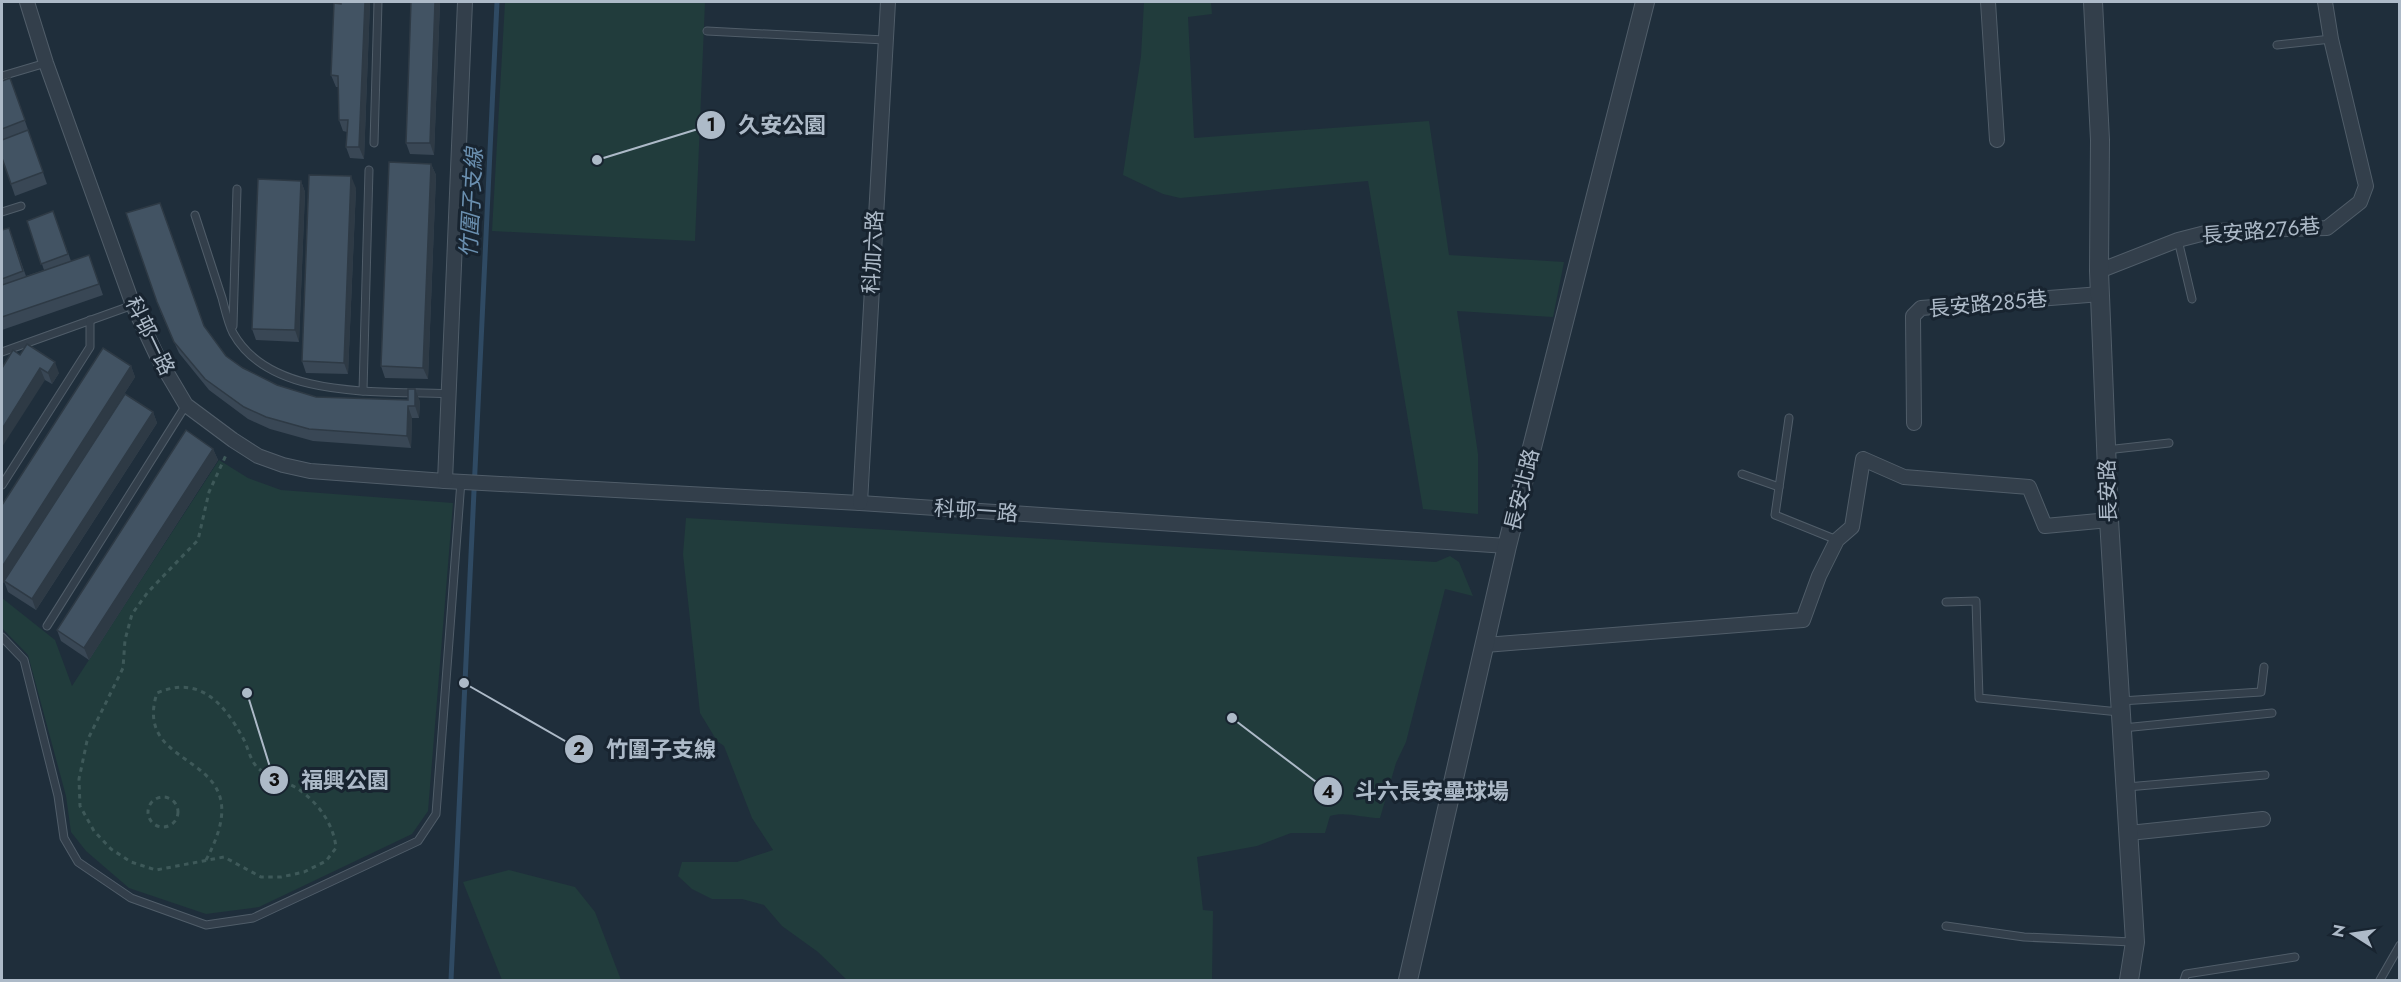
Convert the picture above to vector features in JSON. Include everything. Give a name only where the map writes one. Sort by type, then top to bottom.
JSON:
[{"type":"street","name":"科邨一路","points":[[27,2],[46,63],[133,305],[157,356],[186,405],[258,456],[301,469],[445,481],[860,503],[1507,546]]},
{"type":"street","points":[[445,481],[465,2]]},
{"type":"street","name":"科加六路","points":[[860,503],[888,2]]},
{"type":"street","name":"長安北路","points":[[1408,981],[1507,546],[1645,2]]},
{"type":"street","points":[[1988,2],[1997,140]]},
{"type":"street","name":"長安路","points":[[2093,2],[2100,140],[2099,271],[2109,520],[2135,942],[2129,981]]},
{"type":"street","name":"長安路276巷","points":[[2099,271],[2178,240],[2213,231],[2327,228],[2360,202],[2366,186],[2331,39],[2325,2]]},
{"type":"street","name":"長安路285巷","points":[[1914,423],[1913,316],[1922,308],[2101,294]]},
{"type":"street","points":[[1485,645],[1803,620],[1819,576],[1837,540],[1852,527],[1863,459],[1904,477],[2029,487],[2046,526],[2109,520]]},
{"type":"street","points":[[2130,832],[2263,819]]},
{"type":"lane","points":[[374,143],[378,2]]},
{"type":"lane","points":[[707,31],[885,40]]},
{"type":"lane","points":[[2277,45],[2331,39]]},
{"type":"lane","points":[[2,76],[46,63]]},
{"type":"lane","points":[[363,391],[369,170]]},
{"type":"lane","points":[[233,332],[237,189]]},
{"type":"lane","points":[[2,212],[21,206]]},
{"type":"lane","points":[[195,216],[233,332],[259,362],[275,371],[315,385],[363,391],[448,394]]},
{"type":"lane","points":[[2178,240],[2192,299]]},
{"type":"lane","points":[[2,352],[133,305]]},
{"type":"lane","points":[[2,485],[90,347],[90,320]]},
{"type":"lane","points":[[47,626],[186,405]]},
{"type":"lane","points":[[1789,418],[1775,515],[1837,540]]},
{"type":"lane","points":[[2106,450],[2169,443]]},
{"type":"lane","points":[[1742,474],[1779,487]]},
{"type":"lane","points":[[2,637],[24,660],[58,796],[64,838],[78,862],[131,898],[206,925],[253,918],[418,841],[436,814],[461,482]]},
{"type":"lane","points":[[1946,602],[1976,601],[1978,698],[2122,714],[2272,713]]},
{"type":"lane","points":[[2122,714],[2261,692],[2264,667]]},
{"type":"lane","points":[[2127,787],[2265,775]]},
{"type":"lane","points":[[1946,926],[2024,937],[2135,942]]},
{"type":"lane","points":[[2380,981],[2400,945]]},
{"type":"lane","points":[[2184,981],[2186,974],[2295,957]]},
{"type":"path","points":[[206,860],[218,837],[222,818],[220,795],[210,778],[168,748],[153,728],[152,709],[157,693],[169,688],[186,686],[206,693],[230,718],[256,765],[266,774],[302,791],[334,831],[336,848],[326,861],[304,872],[281,877],[261,877],[224,857],[156,870],[131,862],[94,831],[80,806],[79,779],[87,741],[123,668],[125,640],[132,614],[148,592],[198,540],[209,492],[233,440]]},
{"type":"path","points":[[156,799],[170,800],[177,812],[174,821],[166,827],[157,826],[149,819],[150,805],[156,799]]},
{"type":"green space","points":[[505,2],[705,2],[695,241],[492,231]]},
{"type":"green space","points":[[1144,2],[1211,2],[1212,14],[1188,17],[1194,138],[1429,121],[1449,255],[1564,262],[1553,317],[1457,311],[1478,454],[1478,514],[1423,509],[1368,181],[1180,198],[1163,194],[1123,175],[1141,56]]},
{"type":"green space","points":[[219,460],[248,478],[281,490],[453,503],[428,811],[412,834],[259,907],[206,914],[129,888],[86,851],[71,832],[66,796],[28,655],[2,628],[2,598],[55,640],[72,686]]},
{"type":"green space","points":[[686,518],[1436,562],[1450,556],[1459,562],[1473,596],[1445,589],[1406,742],[1396,763],[1380,818],[1348,814],[1330,816],[1325,833],[1291,833],[1257,846],[1197,857],[1203,910],[1213,911],[1212,980],[847,980],[818,952],[782,926],[764,905],[742,899],[712,899],[692,889],[678,876],[682,862],[737,862],[773,850],[752,818],[724,746],[717,741],[700,713],[683,554]]},
{"type":"green space","points":[[509,870],[575,887],[595,912],[621,980],[502,980],[463,882]]},
{"type":"building","points":[[341,2],[365,2],[359,147],[346,147],[348,120],[339,120],[338,76],[331,75],[334,3],[341,4]]},
{"type":"building","points":[[411,2],[435,2],[430,143],[406,143]]},
{"type":"building","points":[[10,78],[25,120],[2,129],[2,81]]},
{"type":"building","points":[[28,130],[43,172],[11,184],[2,158],[2,140]]},
{"type":"building","points":[[389,162],[431,164],[423,368],[381,366]]},
{"type":"building","points":[[309,175],[351,176],[344,363],[302,361]]},
{"type":"building","points":[[258,179],[301,181],[295,330],[252,329]]},
{"type":"building","points":[[160,203],[204,326],[226,356],[243,368],[277,385],[316,397],[408,400],[408,389],[415,389],[415,406],[408,406],[407,436],[309,429],[266,417],[244,407],[205,379],[174,342],[157,302],[126,213]]},
{"type":"building","points":[[53,211],[68,254],[41,264],[27,221]]},
{"type":"building","points":[[9,228],[23,271],[2,279],[2,230]]},
{"type":"building","points":[[89,255],[99,284],[2,317],[2,285]]},
{"type":"building","points":[[27,344],[55,362],[48,373],[40,368],[2,429],[2,368],[13,350],[20,355]]},
{"type":"building","points":[[103,348],[131,366],[2,567],[2,505]]},
{"type":"building","points":[[125,394],[153,412],[32,599],[4,581]]},
{"type":"building","points":[[186,430],[213,449],[84,648],[57,630]]},
{"type":"waterway","name":"竹圍子支線","points":[[451,980],[497,2]]},
{"type":"place","name":"久安公園","points":[[597,160]]},
{"type":"place","name":"竹圍子支線","points":[[464,683]]},
{"type":"place","name":"福興公園","points":[[247,693]]},
{"type":"place","name":"斗六長安壘球場","points":[[1232,718]]}]
